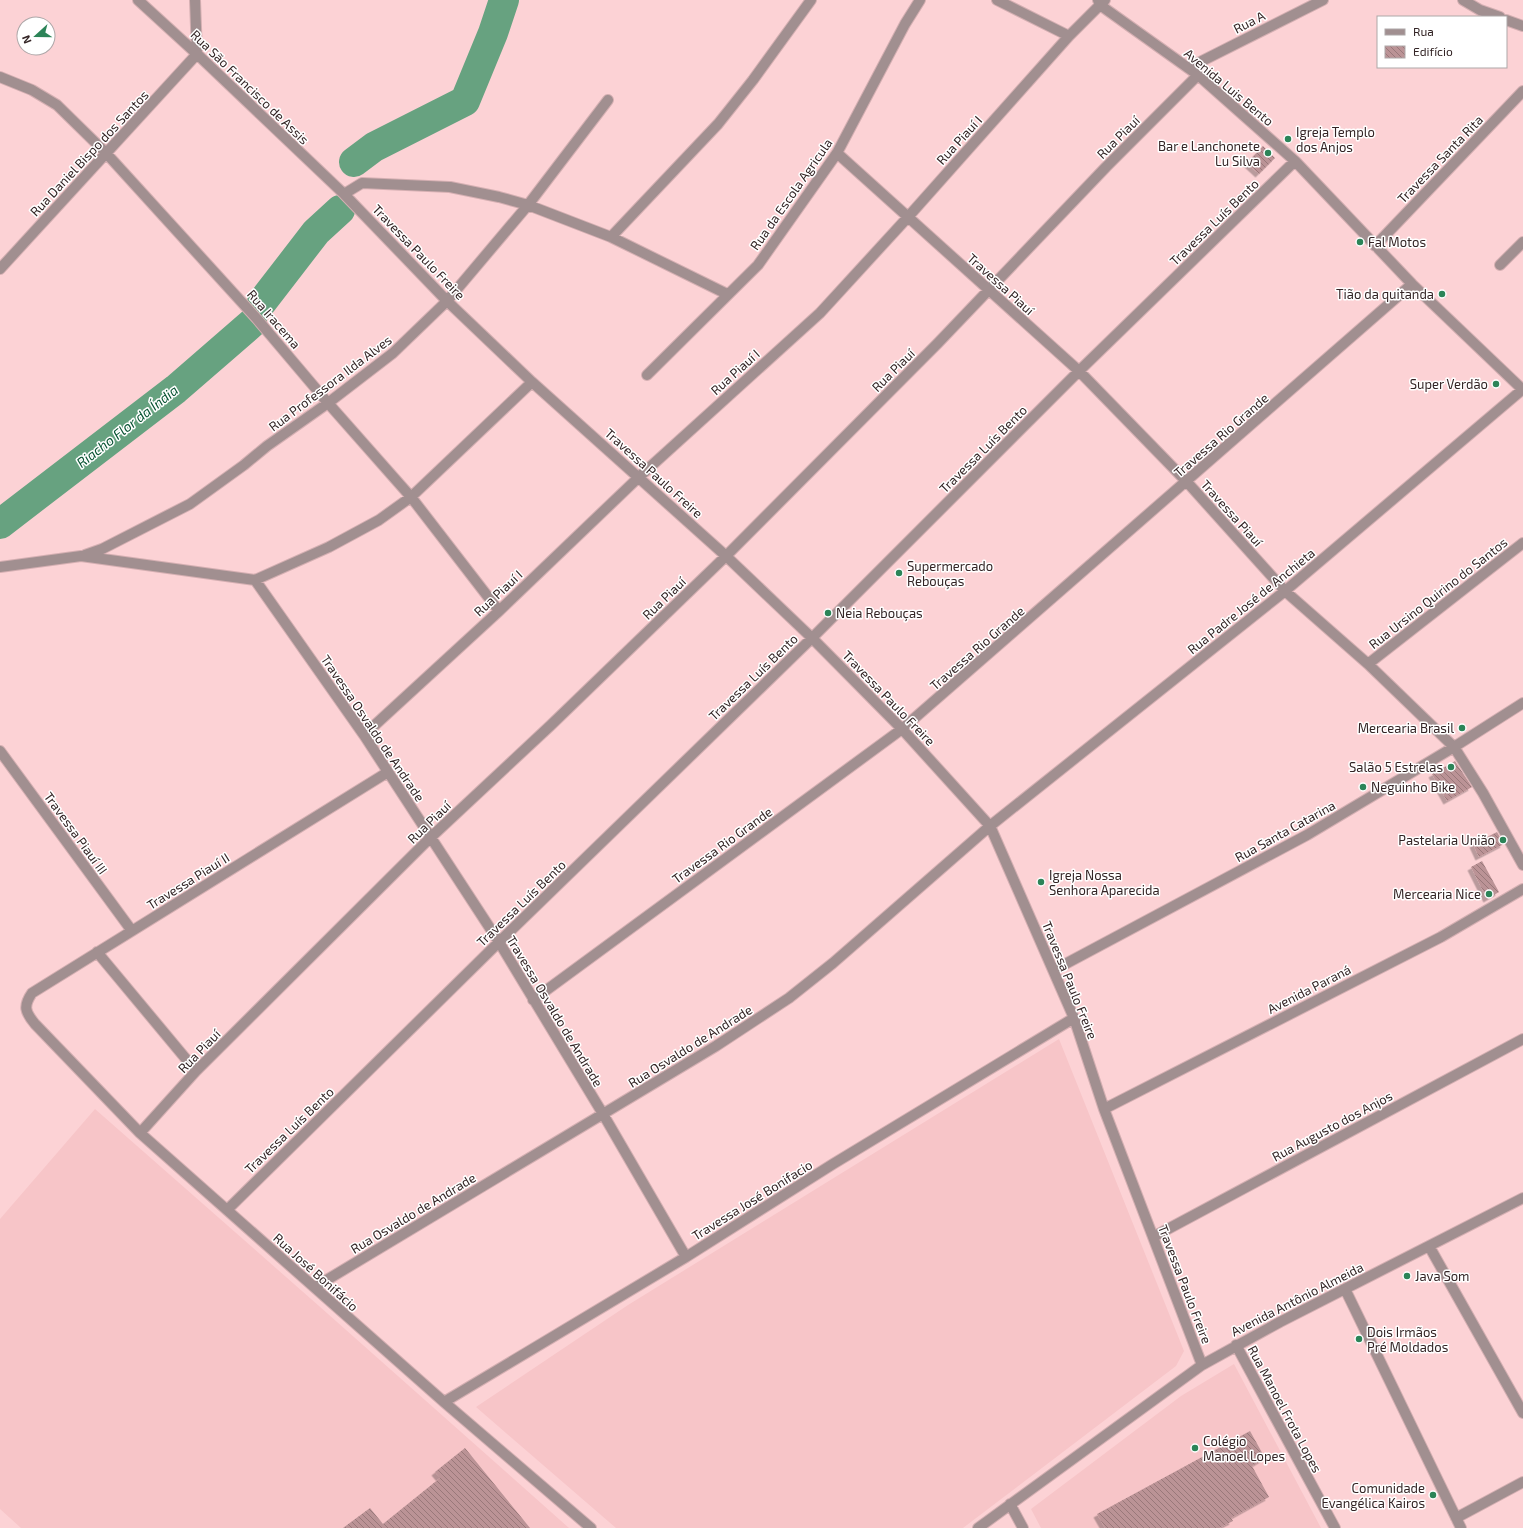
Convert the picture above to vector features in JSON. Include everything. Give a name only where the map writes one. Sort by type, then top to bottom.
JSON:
[{"type":"street","name":"Rua São Francisco de Assis","points":[[138,0],[344,194]]},
{"type":"street","points":[[195,0],[197,54]]},
{"type":"street","points":[[611,237],[718,124],[753,80],[811,0]]},
{"type":"street","name":"Rua da Escola Agricula","points":[[647,375],[758,264],[837,153],[905,24],[920,0]]},
{"type":"street","points":[[997,0],[1069,36]]},
{"type":"street","name":"Rua A","points":[[1188,68],[1323,0]]},
{"type":"street","points":[[1463,0],[1480,10],[1497,16]]},
{"type":"street","name":"Rua Piauí I","points":[[364,735],[499,612],[639,477],[820,312],[908,218],[1069,36],[1101,2]]},
{"type":"street","name":"Avenida Luis Bento","points":[[1101,2],[1198,75],[1295,161],[1412,284],[1523,390]]},
{"type":"street","points":[[1507,20],[1523,26]]},
{"type":"street","name":"Rua Daniel Bispo dos Santos","points":[[0,269],[197,54]]},
{"type":"street","name":"Rua Piauí","points":[[140,1133],[196,1071],[430,838],[552,725],[726,556],[938,343],[1106,167],[1198,75]]},
{"type":"street","name":"Rua Iracema","points":[[0,77],[32,90],[57,105],[106,153],[258,318],[328,403],[411,497],[499,612]]},
{"type":"street","name":"Travessa Santa Rita","points":[[1375,246],[1523,91]]},
{"type":"street","name":"Rua Professora Ilda Alves","points":[[82,556],[102,549],[190,504],[394,353],[447,301],[528,205],[608,100]]},
{"type":"street","name":"Travessa Piauí","points":[[837,153],[1079,371],[1187,482],[1285,591],[1368,664],[1454,747],[1483,793],[1523,866]]},
{"type":"street","name":"Travessa Luís Bento","points":[[227,1210],[499,942],[812,638],[1079,371],[1295,161]]},
{"type":"street","points":[[344,194],[362,183],[450,187],[499,197],[528,205],[611,237],[727,294]]},
{"type":"street","name":"Travessa Paulo Freire","points":[[344,194],[447,301],[532,382],[726,556],[812,638],[902,729],[990,826],[1074,1018],[1104,1109],[1202,1365]]},
{"type":"street","points":[[1500,265],[1523,242]]},
{"type":"street","name":"Travessa Rio Grande","points":[[533,1000],[902,729],[1187,482],[1412,284]]},
{"type":"street","points":[[0,567],[82,556],[255,580],[329,547],[379,520],[411,497],[532,382]]},
{"type":"street","name":"Rua Padre José de Anchieta","points":[[990,826],[1285,591],[1523,390]]},
{"type":"street","name":"Rua Ursino Quirino do Santos","points":[[1368,664],[1523,543]]},
{"type":"street","name":"Travessa Osvaldo de Andrade","points":[[255,580],[364,735],[499,942],[603,1114],[686,1257]]},
{"type":"street","name":"Rua Santa Catarina","points":[[1054,970],[1307,835],[1454,747],[1523,703]]},
{"type":"street","name":"Travessa Piauí III","points":[[0,751],[132,931]]},
{"type":"street","name":"Travessa Piauí II","points":[[35,1024],[28,1016],[26,1006],[26,1001],[32,993],[388,772]]},
{"type":"street","name":"Rua Osvaldo de Andrade","points":[[315,1288],[716,1046],[789,998],[833,963],[990,826]]},
{"type":"street","name":"Avenida Paraná","points":[[1104,1109],[1441,937],[1523,889]]},
{"type":"street","points":[[97,952],[196,1071]]},
{"type":"street","name":"Travessa José Bonifacio","points":[[444,1402],[686,1257],[833,1164],[1074,1018]]},
{"type":"street","name":"Rua José Bonifácio","points":[[35,1024],[140,1133],[444,1402],[591,1528]]},
{"type":"street","name":"Rua Augusto dos Anjos","points":[[1153,1236],[1523,1039]]},
{"type":"street","name":"Avenida Antônio Almeida","points":[[978,1528],[1202,1365],[1236,1345],[1523,1198]]},
{"type":"street","points":[[1429,1246],[1523,1413]]},
{"type":"street","points":[[1345,1289],[1461,1528]]},
{"type":"street","name":"Rua Manoel Frota Lopes","points":[[1236,1345],[1334,1528]]},
{"type":"street","points":[[1456,1518],[1523,1482]]},
{"type":"street","points":[[1010,1504],[1023,1528]]},
{"type":"shaded area","points":[[1059,1039],[1184,1351],[1176,1366],[963,1528],[616,1528],[476,1407],[628,1305]]},
{"type":"shaded area","points":[[95,1109],[569,1528],[21,1528],[0,1509],[0,1219]]},
{"type":"shaded area","name":"Colégio Manoel Lopes","points":[[1234,1364],[1321,1528],[1041,1528],[1031,1509],[1181,1396]]},
{"type":"building","points":[[1263,146],[1275,158],[1259,174],[1247,163]]},
{"type":"building","points":[[1455,761],[1472,787],[1447,801],[1432,774]]},
{"type":"building","points":[[1497,832],[1504,844],[1479,857],[1473,844]]},
{"type":"building","points":[[1482,861],[1499,892],[1487,899],[1471,867]]},
{"type":"building","points":[[1250,1431],[1265,1458],[1252,1466],[1269,1497],[1231,1518],[1233,1521],[1219,1528],[1105,1528],[1097,1514]]},
{"type":"building","points":[[465,1448],[530,1528],[343,1528],[370,1508],[383,1524],[440,1478],[435,1472]]},
{"type":"waterway","name":"Riacho Flor da Índia","points":[[354,162],[374,147],[465,101],[493,33],[504,0]]},
{"type":"waterway","name":"Riacho Flor da Índia","points":[[262,302],[316,232],[340,210]]},
{"type":"waterway","name":"Riacho Flor da Índia","points":[[0,524],[176,389],[252,323]]},
{"type":"place","name":"Igreja Templo dos Anjos","points":[[1288,139]]},
{"type":"place","name":"Bar e Lanchonete Lu Silva","points":[[1268,153]]},
{"type":"place","name":"Fal Motos","points":[[1360,242]]},
{"type":"place","name":"Tião da quitanda","points":[[1442,294]]},
{"type":"place","name":"Super Verdão","points":[[1496,384]]},
{"type":"place","name":"Supermercado Rebouças","points":[[899,573]]},
{"type":"place","name":"Neia Rebouças","points":[[828,613]]},
{"type":"place","name":"Mercearia Brasil","points":[[1462,728]]},
{"type":"place","name":"Salão 5 Estrelas","points":[[1451,767]]},
{"type":"place","name":"Neguinho Bike","points":[[1363,787]]},
{"type":"place","name":"Pastelaria União","points":[[1503,840]]},
{"type":"place","name":"Igreja Nossa Senhora Aparecida","points":[[1041,882]]},
{"type":"place","name":"Mercearia Nice","points":[[1489,894]]},
{"type":"place","name":"Java Som","points":[[1407,1276]]},
{"type":"place","name":"Dois Irmãos Pré Moldados","points":[[1359,1339]]},
{"type":"place","name":"Colégio Manoel Lopes","points":[[1195,1448]]},
{"type":"place","name":"Comunidade Evangélica Kairos","points":[[1433,1495]]}]
